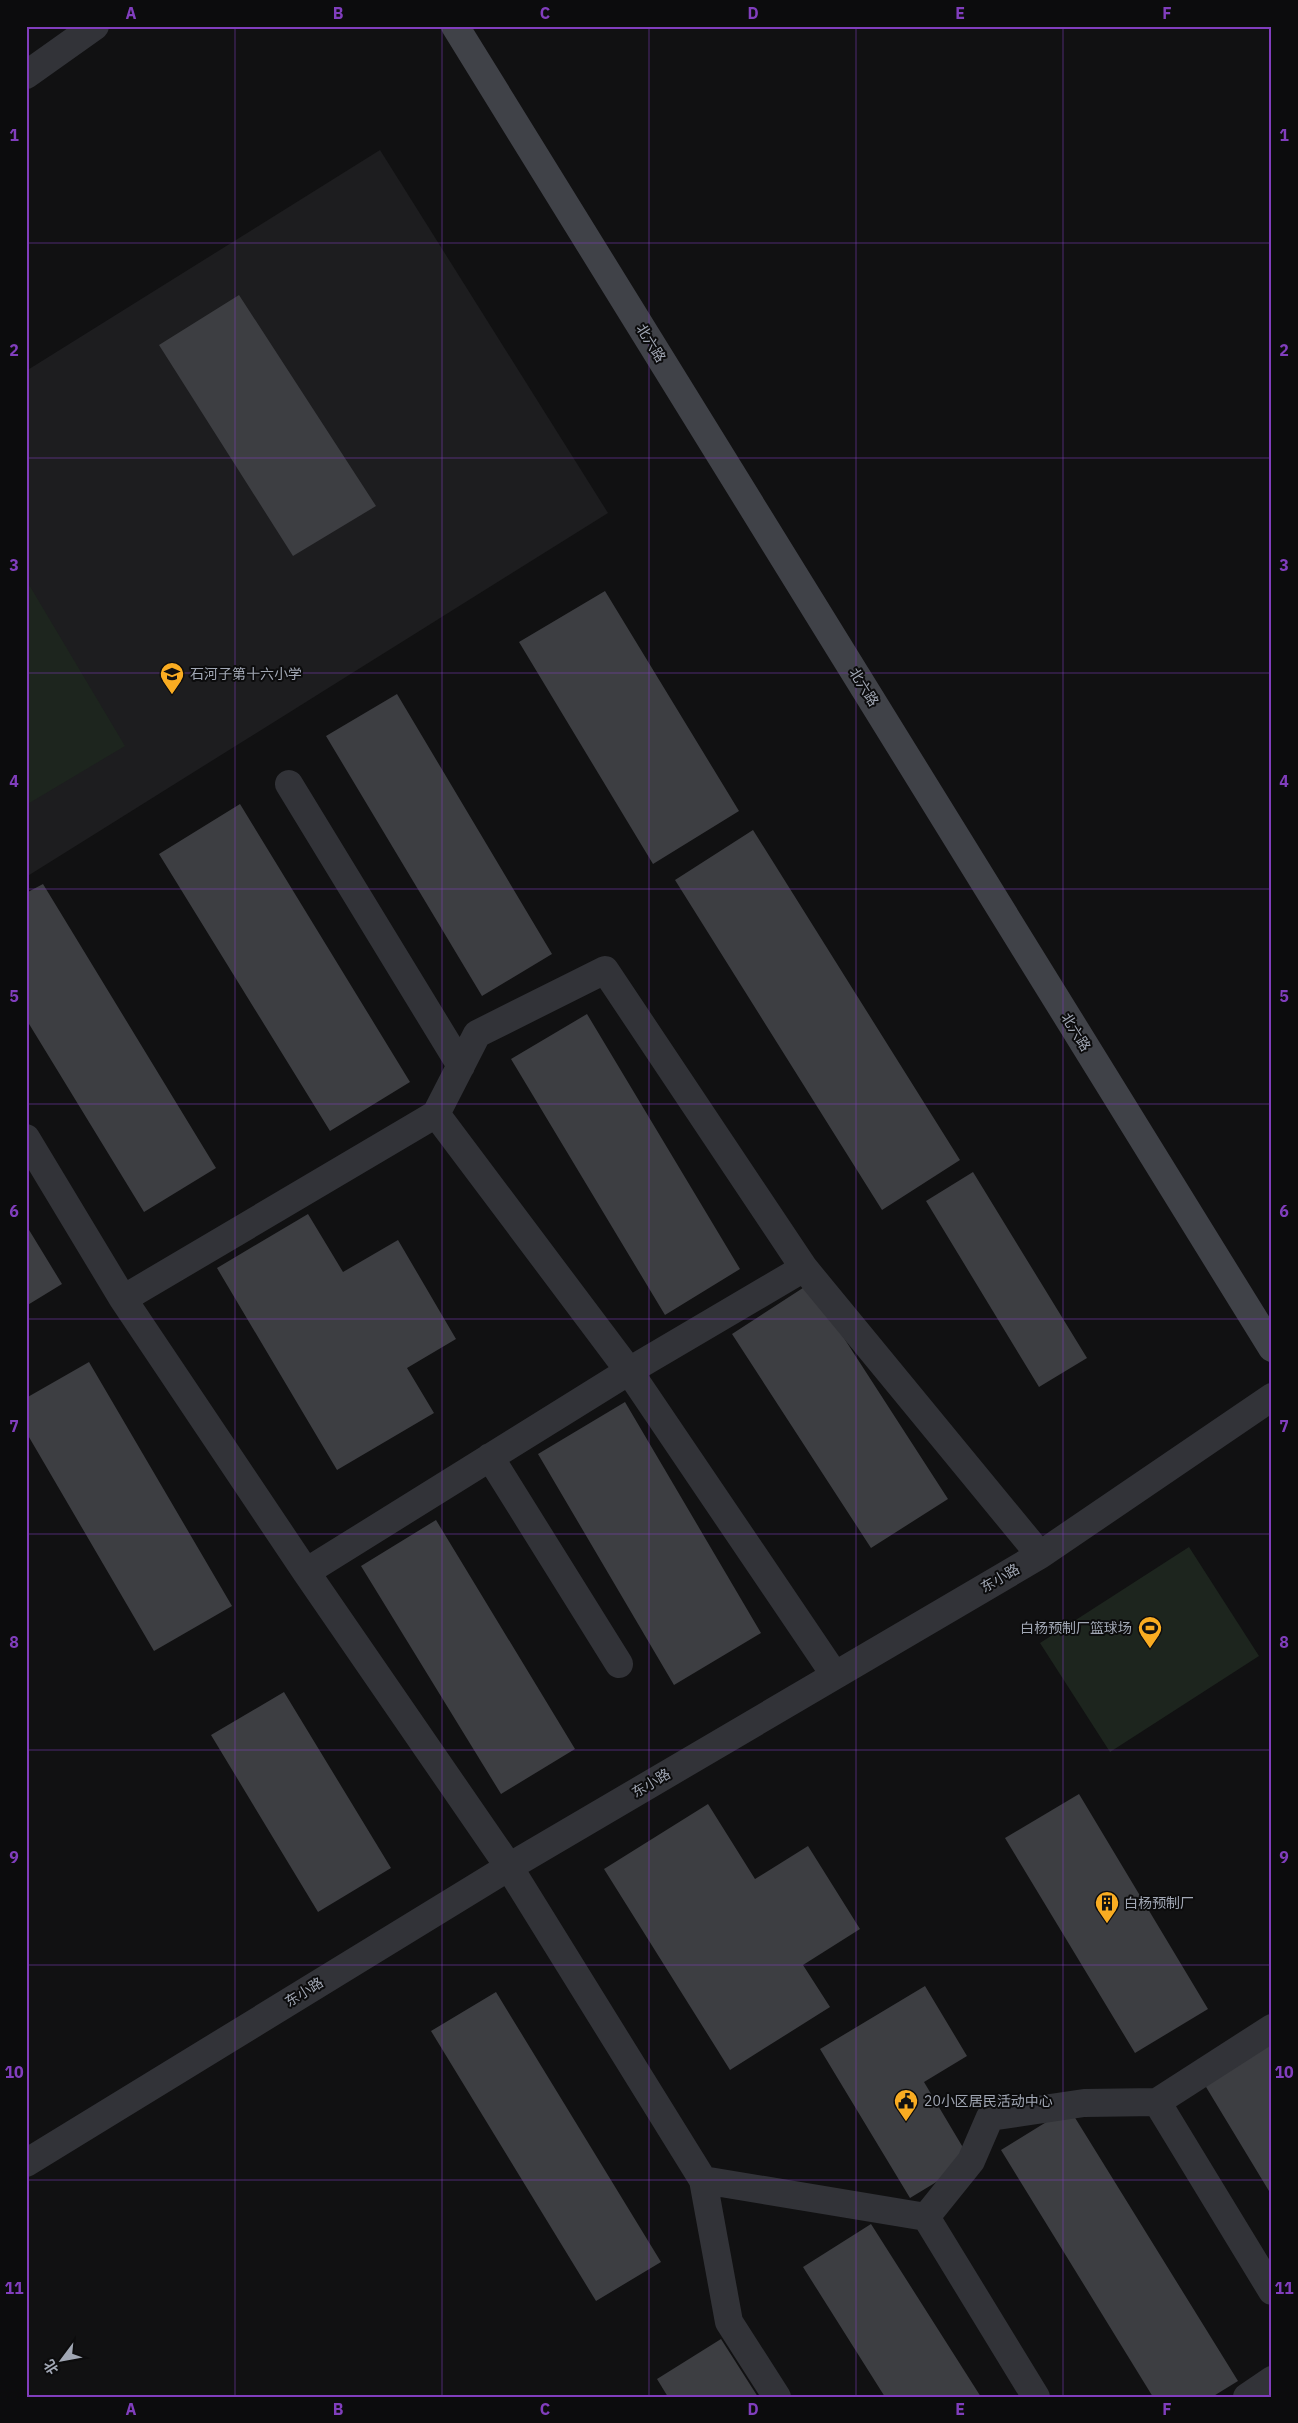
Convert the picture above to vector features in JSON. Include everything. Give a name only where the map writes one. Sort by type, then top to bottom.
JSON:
[{"type":"street","points":[[26,75],[95,26]]},
{"type":"street","name":"北六路","points":[[455,26],[1272,1348]]},
{"type":"street","points":[[289,784],[461,1066]]},
{"type":"street","points":[[123,1299],[436,1114],[477,1034],[606,970],[804,1268],[1040,1555]]},
{"type":"street","points":[[436,1114],[629,1371],[834,1674]]},
{"type":"street","points":[[26,1138],[123,1299],[306,1572],[509,1867],[702,2180],[729,2322],[777,2397]]},
{"type":"street","points":[[306,1572],[629,1371],[804,1268]]},
{"type":"street","name":"东小路","points":[[26,2163],[509,1867],[834,1674],[1040,1555],[1272,1397]]},
{"type":"street","points":[[490,1457],[619,1664]]},
{"type":"street","points":[[926,2217],[971,2161],[990,2117],[1084,2103],[1157,2102],[1272,2028]]},
{"type":"street","points":[[1157,2102],[1272,2291]]},
{"type":"street","points":[[702,2180],[926,2217],[1036,2397]]},
{"type":"street","points":[[1247,2397],[1272,2380]]},
{"type":"shaded area","name":"石河子第十六小学","points":[[380,150],[608,513],[26,877],[26,371]]},
{"type":"shaded area","points":[[28,583],[125,746],[26,805],[26,584]]},
{"type":"shaded area","name":"白杨预制厂篮球场","points":[[1189,1547],[1259,1656],[1110,1752],[1040,1643]]},
{"type":"building","points":[[239,295],[376,506],[293,556],[159,345]]},
{"type":"building","points":[[605,591],[739,811],[653,864],[519,642]]},
{"type":"building","points":[[397,694],[552,954],[482,996],[326,736]]},
{"type":"building","points":[[240,804],[410,1082],[330,1131],[159,854]]},
{"type":"building","points":[[753,830],[960,1160],[882,1210],[675,880]]},
{"type":"building","points":[[43,884],[216,1168],[144,1212],[26,1019],[26,893]]},
{"type":"building","points":[[587,1014],[740,1269],[665,1315],[511,1059]]},
{"type":"building","points":[[973,1172],[1087,1358],[1039,1387],[926,1201]]},
{"type":"building","points":[[308,1214],[343,1272],[398,1240],[456,1339],[407,1368],[434,1413],[337,1470],[217,1268]]},
{"type":"building","points":[[26,1225],[62,1284],[26,1306]]},
{"type":"building","points":[[809,1284],[948,1499],[871,1548],[732,1334]]},
{"type":"building","points":[[89,1362],[232,1606],[154,1651],[26,1432],[26,1398]]},
{"type":"building","points":[[625,1402],[761,1633],[674,1685],[538,1454]]},
{"type":"building","points":[[436,1520],[575,1749],[501,1794],[361,1566]]},
{"type":"building","points":[[284,1692],[391,1868],[318,1912],[211,1735]]},
{"type":"building","name":"白杨预制厂","points":[[1079,1794],[1208,2009],[1135,2053],[1005,1838]]},
{"type":"building","points":[[708,1804],[755,1879],[808,1846],[860,1929],[803,1965],[830,2007],[730,2070],[604,1869]]},
{"type":"building","name":"20小区居民活动中心","points":[[925,1986],[967,2056],[924,2082],[971,2161],[910,2198],[820,2049]]},
{"type":"building","points":[[496,1992],[661,2262],[596,2301],[431,2031]]},
{"type":"building","points":[[1270,2042],[1272,2045],[1272,2196],[1203,2082]]},
{"type":"building","points":[[1069,2108],[1238,2381],[1212,2397],[1153,2397],[1001,2150]]},
{"type":"building","points":[[871,2224],[981,2397],[885,2397],[803,2267]]},
{"type":"building","points":[[721,2339],[758,2397],[668,2397],[657,2379]]},
{"type":"place","name":"石河子第十六小学","points":[[172,695]]},
{"type":"place","name":"白杨预制厂篮球场","points":[[1150,1649]]},
{"type":"place","name":"白杨预制厂","points":[[1107,1924]]},
{"type":"place","name":"20小区居民活动中心","points":[[906,2122]]}]
